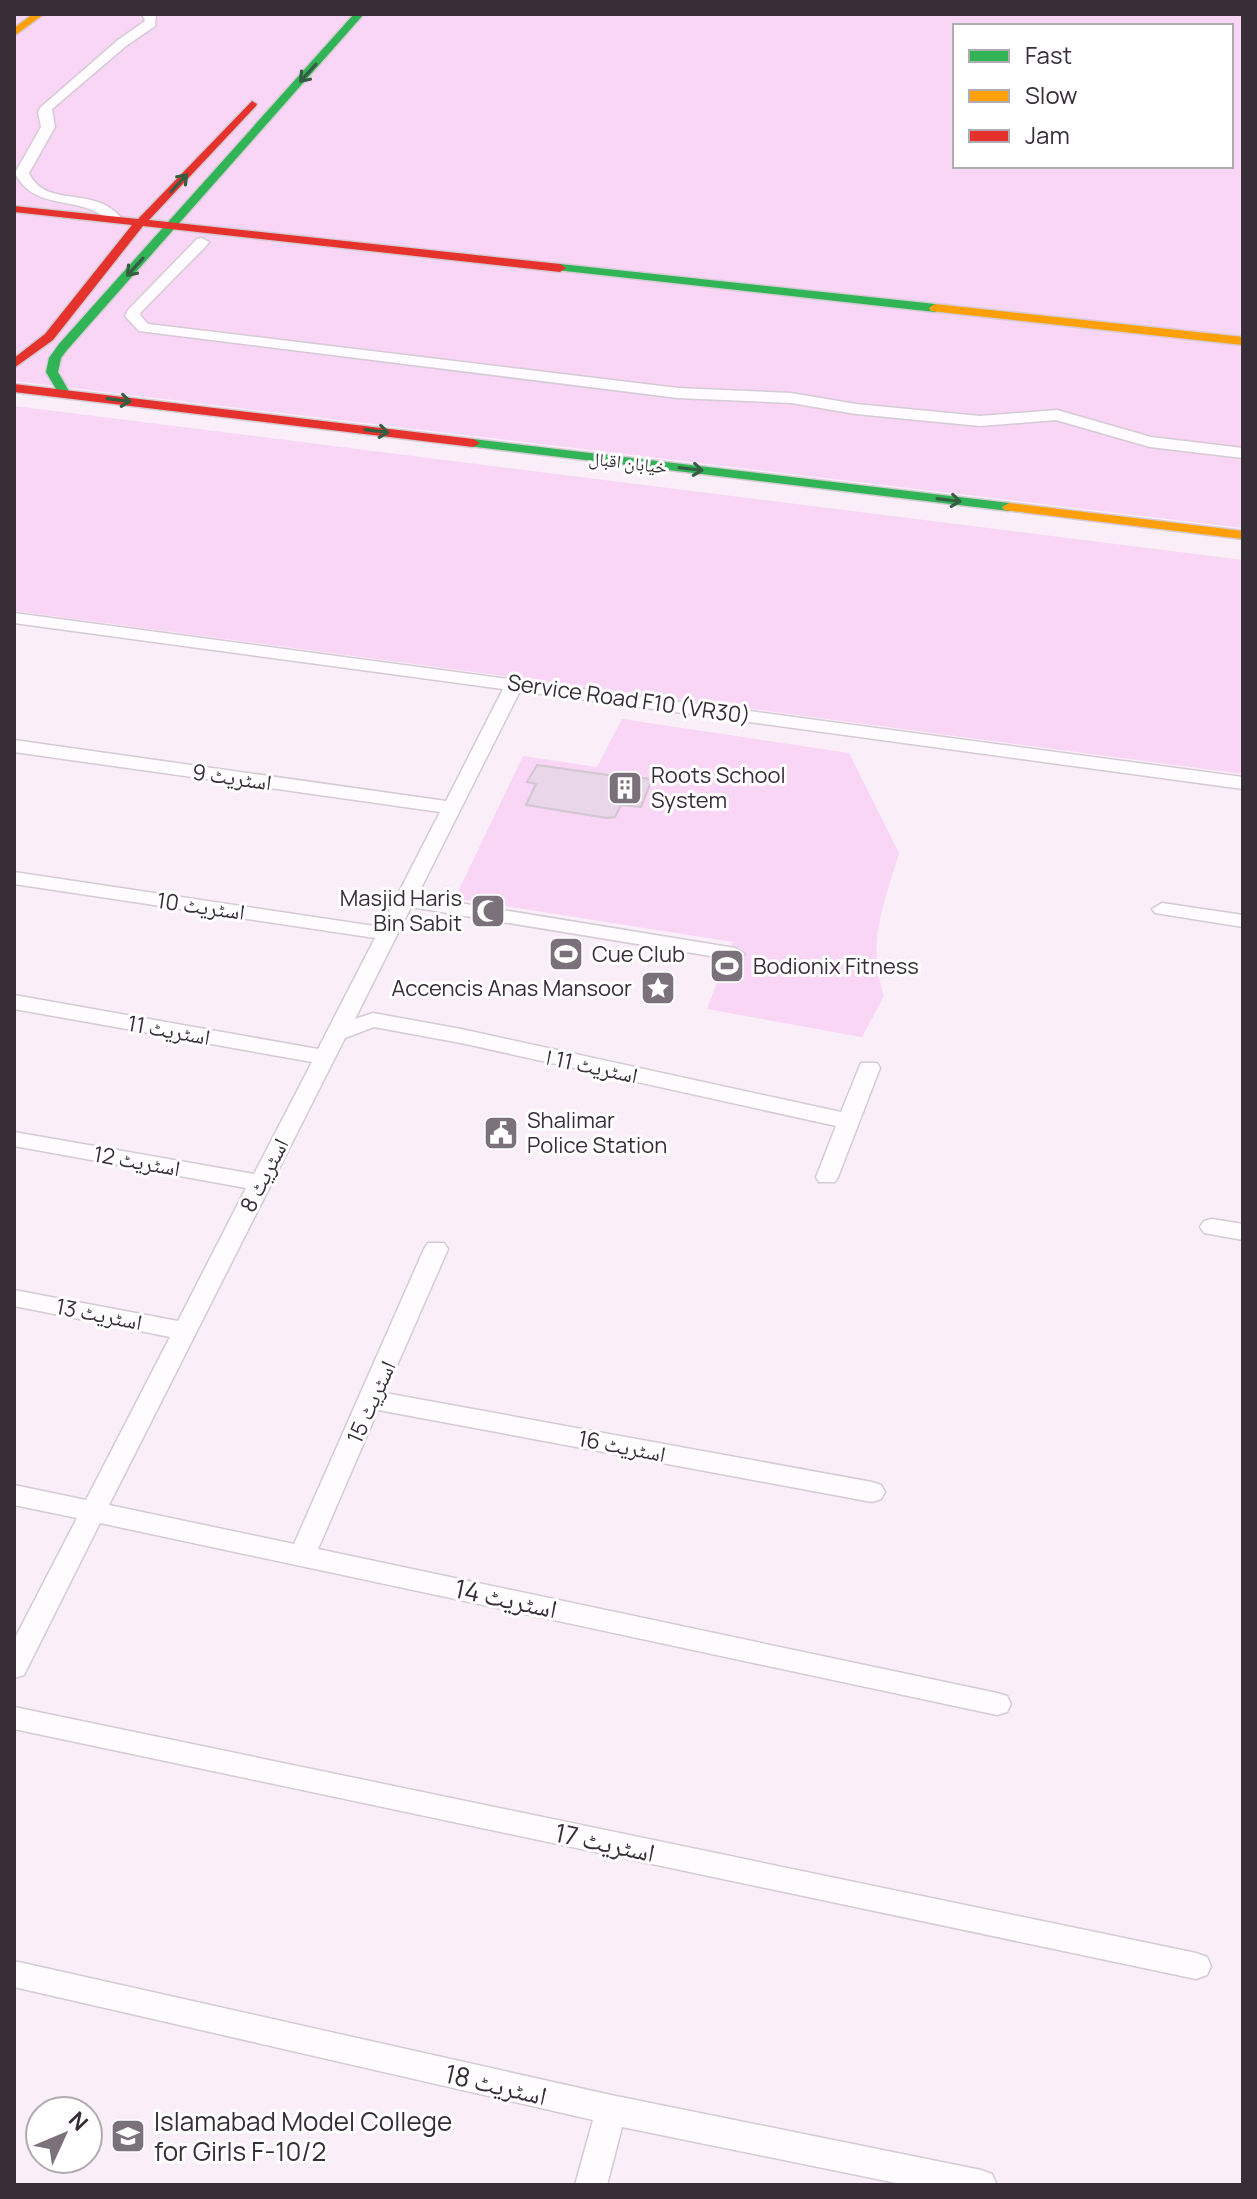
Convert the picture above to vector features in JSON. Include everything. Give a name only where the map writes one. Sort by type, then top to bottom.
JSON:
[{"type":"street","points":[[14,33],[39,14]]},
{"type":"street","points":[[115,219],[105,208],[96,204],[37,192],[28,186],[22,173],[48,127],[44,112],[47,107],[122,43],[151,23],[152,17],[148,14]]},
{"type":"street","points":[[304,48],[335,14]]},
{"type":"street","points":[[64,393],[52,372],[55,358],[359,14]]},
{"type":"street","points":[[14,364],[29,355],[60,325],[136,228],[262,93]]},
{"type":"street","points":[[14,209],[115,219],[136,228]]},
{"type":"street","points":[[14,221],[168,231],[1243,341]]},
{"type":"street","points":[[168,231],[202,242],[1243,353]]},
{"type":"street","points":[[202,242],[135,310],[132,316],[144,328],[678,393],[791,398],[856,409],[980,421],[1057,415],[1150,442],[1243,453]]},
{"type":"street","name":"خیابان اقبال","points":[[14,388],[1243,535]]},
{"type":"street","name":"خیابان اقبال","points":[[14,405],[1243,552]]},
{"type":"street","name":"Service Road F10 (VR30)","points":[[14,618],[1243,783]]},
{"type":"street","name":"اسٹریٹ 8","points":[[14,1667],[515,684]]},
{"type":"street","name":"اسٹریٹ 9","points":[[14,746],[451,808]]},
{"type":"street","name":"اسٹریٹ 10","points":[[14,878],[388,934]]},
{"type":"street","points":[[404,900],[735,954]]},
{"type":"street","points":[[1162,909],[1243,921]]},
{"type":"street","name":"اسٹریٹ 11","points":[[14,1002],[324,1057]]},
{"type":"street","name":"اسٹریٹ 11 ا","points":[[338,1033],[373,1020],[461,1036],[848,1121]]},
{"type":"street","points":[[827,1177],[869,1068]]},
{"type":"street","name":"اسٹریٹ 12","points":[[14,1139],[259,1183]]},
{"type":"street","points":[[1212,1227],[1243,1232]]},
{"type":"street","name":"اسٹریٹ 15","points":[[303,1554],[436,1249]]},
{"type":"street","name":"اسٹریٹ 13","points":[[14,1298],[183,1331]]},
{"type":"street","name":"اسٹریٹ 16","points":[[372,1400],[872,1492]]},
{"type":"street","name":"اسٹریٹ 14","points":[[14,1495],[997,1704]]},
{"type":"street","name":"اسٹریٹ 17","points":[[14,1718],[1196,1966]]},
{"type":"street","name":"اسٹریٹ 18","points":[[14,1974],[611,2110],[981,2185]]},
{"type":"street","points":[[591,2185],[611,2110]]},
{"type":"shaded area","points":[[14,14],[1243,14],[1243,528],[14,381]]},
{"type":"shaded area","points":[[14,406],[1243,560],[1243,774],[14,611]]},
{"type":"shaded area","points":[[622,719],[849,753],[899,853],[883,907],[877,941],[879,977],[884,996],[862,1037],[707,1009],[733,942],[455,898],[523,756],[597,767]]},
{"type":"building","name":"Roots School System","points":[[537,765],[652,779],[641,807],[621,805],[615,817],[607,818],[526,805],[536,784],[527,782]]},
{"type":"traffic: fast","points":[[64,393],[52,372],[55,358],[63,347],[359,14]]},
{"type":"traffic: fast","points":[[560,268],[935,308]]},
{"type":"traffic: fast","points":[[473,443],[1009,507]]},
{"type":"traffic: slow","points":[[14,33],[39,14]]},
{"type":"traffic: slow","points":[[935,308],[1243,341]]},
{"type":"traffic: slow","points":[[1009,507],[1243,535]]},
{"type":"traffic: jam","points":[[14,364],[49,337],[131,233],[252,104]]},
{"type":"traffic: jam","points":[[14,209],[560,268]]},
{"type":"traffic: jam","points":[[14,388],[473,443]]},
{"type":"place","name":"Roots School System","points":[[625,788]]},
{"type":"place","name":"Masjid Haris Bin Sabit","points":[[488,911]]},
{"type":"place","name":"Cue Club","points":[[566,954]]},
{"type":"place","name":"Bodionix Fitness","points":[[727,966]]},
{"type":"place","name":"Accencis Anas Mansoor","points":[[658,988]]},
{"type":"place","name":"Shalimar Police Station","points":[[501,1133]]},
{"type":"place","name":"Islamabad Model College for Girls F-10/2","points":[[128,2136]]}]
